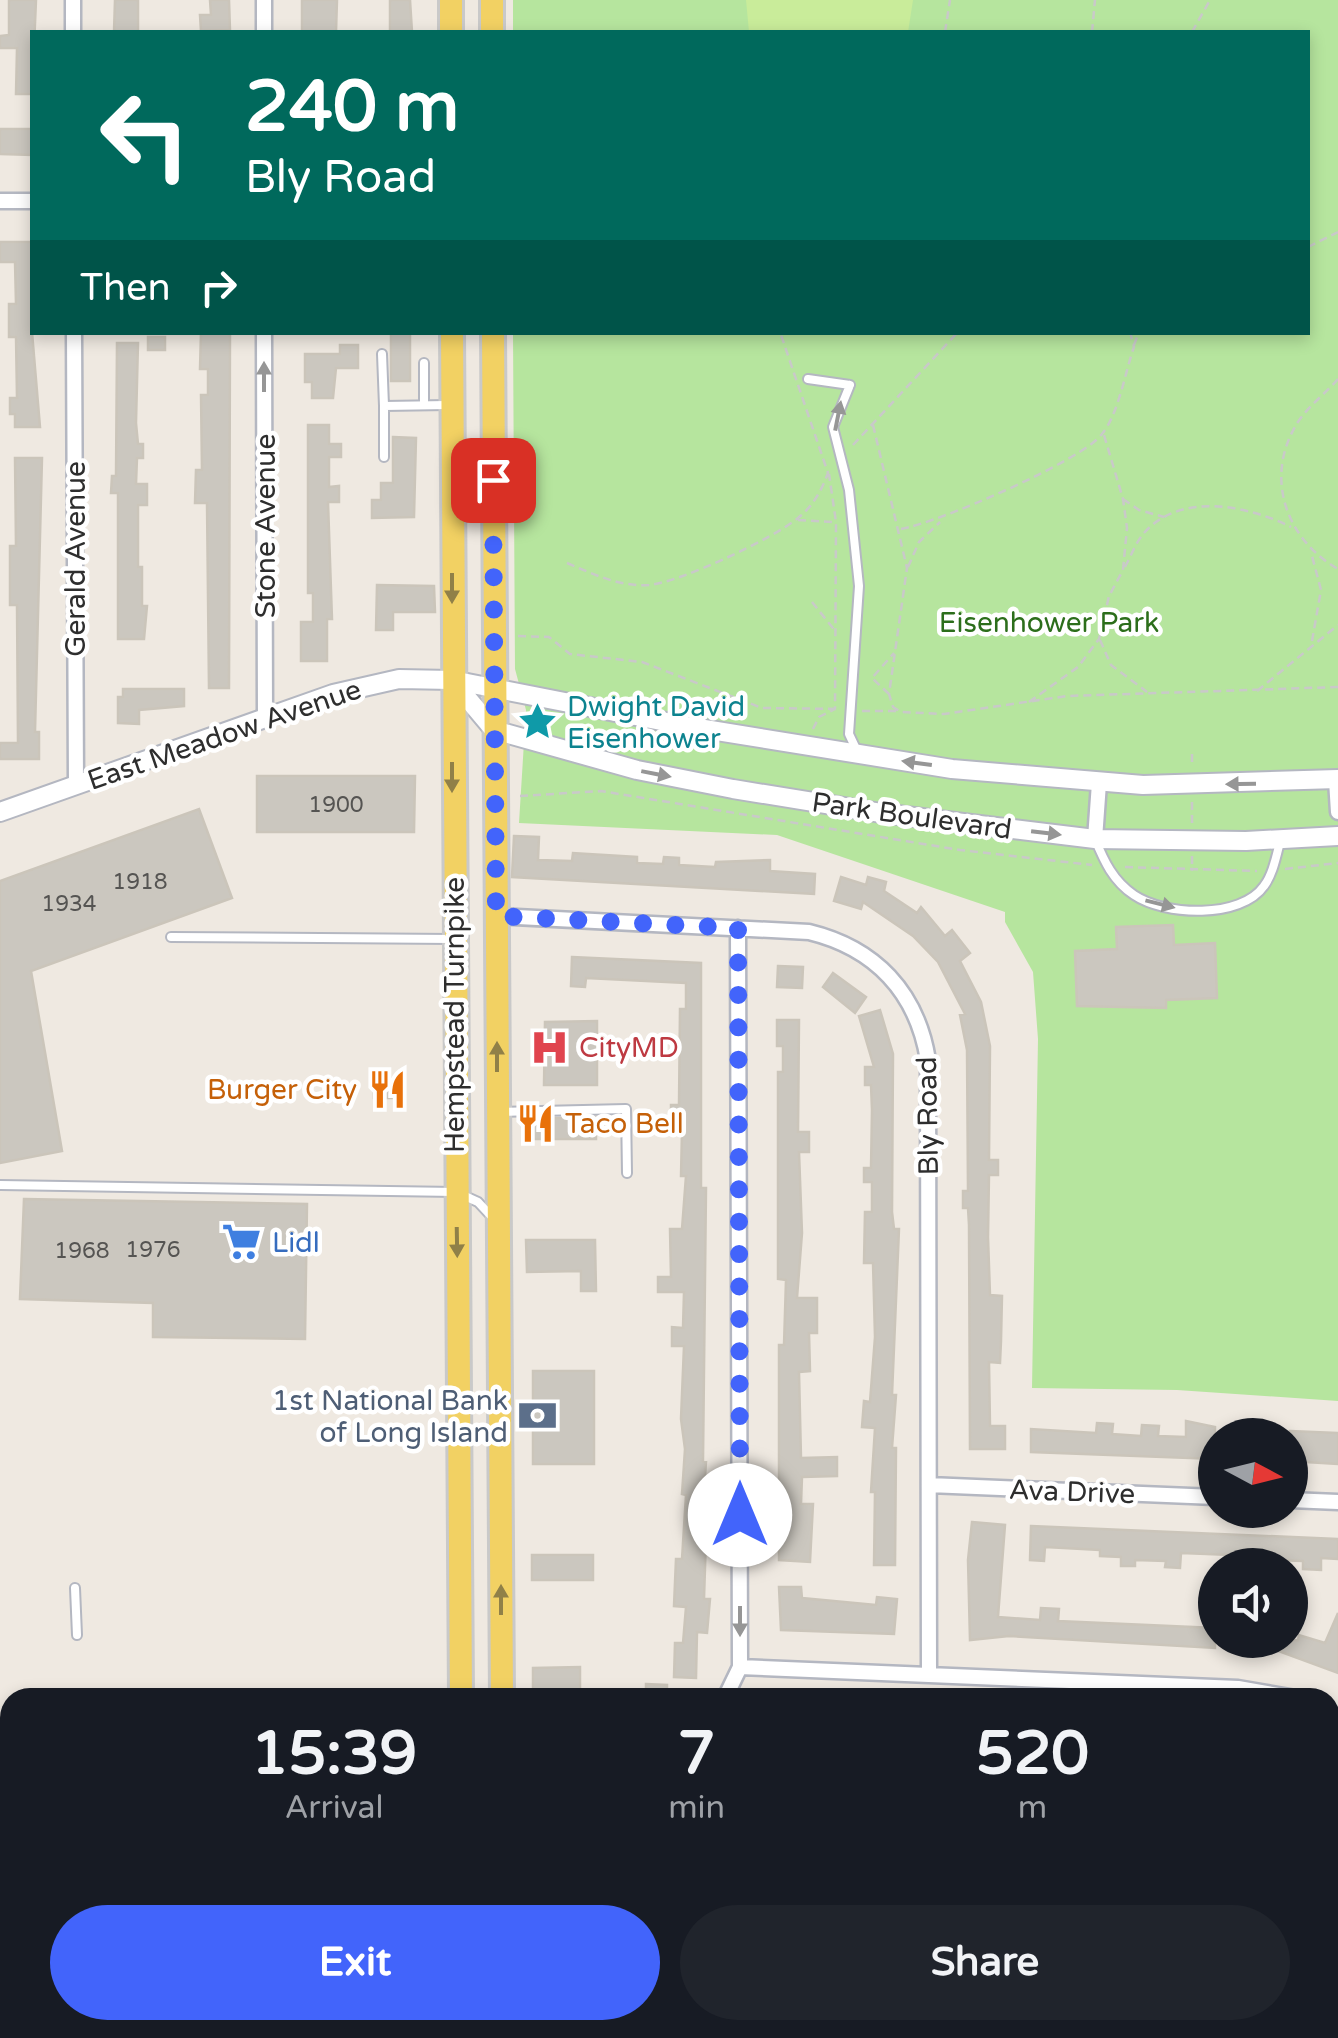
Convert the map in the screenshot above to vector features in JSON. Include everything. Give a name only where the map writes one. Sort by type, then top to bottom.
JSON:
[{"type":"main road","points":[[451,0],[451,30]]},
{"type":"main road","points":[[492,0],[492,30]]},
{"type":"main road","name":"Hempstead Turnpike","points":[[452,335],[460,1688]]},
{"type":"main road","name":"Hempstead Turnpike","points":[[493,335],[502,1688]]},
{"type":"street","points":[[73,0],[73,30]]},
{"type":"street","points":[[264,0],[264,30]]},
{"type":"street","points":[[0,201],[30,201]]},
{"type":"street","name":"Gerald Avenue","points":[[74,335],[76,786]]},
{"type":"street","name":"Stone Avenue","points":[[264,335],[265,719]]},
{"type":"street","points":[[452,680],[494,730]]},
{"type":"street","name":"East Meadow Avenue","points":[[0,812],[373,682],[452,680],[494,690]]},
{"type":"street","name":"Park Boulevard","points":[[494,690],[858,755],[1099,783],[1337,780],[1338,812]]},
{"type":"street","name":"Park Boulevard","points":[[494,730],[637,770],[882,813],[1095,839],[1338,836]]},
{"type":"street","points":[[1095,839],[1099,783]]},
{"type":"street","name":"Bly Road","points":[[496,916],[809,932],[858,949],[886,970],[905,992],[924,1035],[930,1674]]},
{"type":"street","points":[[731,1688],[740,1667],[738,928]]},
{"type":"street","name":"Ava Drive","points":[[929,1485],[1198,1495]]},
{"type":"street","points":[[1308,1501],[1338,1502]]},
{"type":"street","points":[[740,1667],[1238,1688]]},
{"type":"lane","points":[[382,354],[384,457]]},
{"type":"lane","points":[[424,363],[424,405]]},
{"type":"lane","points":[[808,379],[850,385],[833,427],[849,490],[860,586],[849,734],[858,755]]},
{"type":"lane","points":[[384,406],[452,405]]},
{"type":"lane","points":[[1095,839],[1106,866],[1134,896],[1177,908],[1226,908],[1249,900],[1264,887],[1282,839]]},
{"type":"lane","points":[[171,937],[454,939]]},
{"type":"lane","points":[[497,1112],[626,1109],[627,1172]]},
{"type":"lane","points":[[0,1185],[456,1192],[485,1208],[498,1225]]},
{"type":"lane","points":[[75,1588],[77,1635]]},
{"type":"path","points":[[945,30],[950,0]]},
{"type":"path","points":[[1092,30],[1095,0]]},
{"type":"path","points":[[1193,30],[1210,0]]},
{"type":"path","points":[[1310,246],[1338,232]]},
{"type":"path","points":[[781,335],[828,473],[836,522],[835,709]]},
{"type":"path","points":[[852,446],[955,335]]},
{"type":"path","points":[[1131,335],[1134,347]]},
{"type":"path","points":[[901,529],[942,520],[1078,455],[1104,433],[1138,335]]},
{"type":"path","points":[[1292,528],[1279,468],[1296,424],[1338,380]]},
{"type":"path","points":[[872,425],[901,529],[907,568]]},
{"type":"path","points":[[1104,433],[1123,499],[1127,528],[1123,570]]},
{"type":"path","points":[[567,562],[606,580],[650,585],[703,568],[796,520],[817,499],[828,473]]},
{"type":"path","points":[[1123,499],[1139,510],[1166,518]]},
{"type":"path","points":[[1026,704],[1078,667],[1099,639],[1109,596],[1144,532],[1166,518],[1205,506],[1257,510],[1292,528],[1312,554],[1338,569]]},
{"type":"path","points":[[796,520],[836,522]]},
{"type":"path","points":[[890,694],[907,568],[919,542],[942,520]]},
{"type":"path","points":[[1312,554],[1321,590],[1312,644]]},
{"type":"path","points":[[812,602],[844,645]]},
{"type":"path","points":[[1256,692],[1338,625]]},
{"type":"path","points":[[511,636],[549,637],[570,654],[642,662],[762,708],[944,714],[1067,696],[1338,687]]},
{"type":"path","points":[[1099,639],[1111,665],[1147,692]]},
{"type":"path","points":[[895,652],[872,678],[890,694],[899,711]]},
{"type":"path","points":[[810,734],[819,717],[835,709]]},
{"type":"path","points":[[1192,754],[1192,772]]},
{"type":"path","points":[[520,796],[602,791],[960,850],[1106,866],[1272,871],[1338,863]]},
{"type":"path","points":[[1192,795],[1192,830]]},
{"type":"path","points":[[1192,849],[1192,871]]},
{"type":"green space","name":"Eisenhower Park","points":[[513,0],[1338,0],[1338,1401],[1177,1390],[1032,1388],[1038,1039],[1033,972],[1005,922],[1005,912],[777,835],[519,823],[526,710],[515,669],[513,335],[1310,335],[1310,30],[513,30]]},
{"type":"green space","points":[[746,0],[913,0],[908,30],[749,30]]},
{"type":"building","points":[[9,0],[36,0],[35,30],[30,30],[30,94],[16,94],[17,48],[0,48],[0,36],[9,35]]},
{"type":"building","points":[[115,0],[138,0],[138,30],[114,30]]},
{"type":"building","points":[[210,0],[229,0],[230,30],[201,30],[200,15],[211,15]]},
{"type":"building","points":[[302,0],[337,0],[336,30],[302,30]]},
{"type":"building","points":[[390,0],[410,0],[412,30],[390,30]]},
{"type":"building","points":[[0,129],[30,129],[30,155],[0,154]]},
{"type":"building","points":[[0,242],[30,242],[30,335],[40,427],[15,427],[15,414],[10,414],[10,398],[17,398],[16,337],[9,337],[9,304],[16,304],[15,262],[0,262]]},
{"type":"building","points":[[201,335],[230,335],[229,688],[209,688],[207,503],[195,503],[196,470],[202,470],[201,395],[208,395],[208,369],[200,369]]},
{"type":"building","points":[[391,335],[410,335],[410,381],[391,381]]},
{"type":"building","points":[[148,337],[165,337],[165,350],[148,350]]},
{"type":"building","points":[[117,343],[138,343],[136,423],[143,458],[137,458],[136,484],[147,484],[147,505],[138,505],[138,567],[142,567],[142,606],[147,606],[144,639],[118,639],[118,493],[111,493],[112,476],[116,476]]},
{"type":"building","points":[[340,345],[358,345],[358,368],[336,368],[333,398],[312,398],[312,382],[305,382],[305,354],[340,354]]},
{"type":"building","points":[[308,425],[329,425],[329,444],[341,444],[341,457],[329,457],[329,487],[339,486],[339,502],[328,502],[332,619],[327,619],[327,661],[301,661],[301,622],[313,622],[313,593],[308,593]]},
{"type":"building","points":[[393,437],[416,438],[414,517],[372,518],[372,500],[381,500],[381,483],[393,483]]},
{"type":"building","points":[[15,458],[42,458],[35,732],[39,732],[39,759],[0,759],[0,743],[18,743],[17,605],[10,605],[10,546],[16,546]]},
{"type":"building","points":[[377,585],[434,586],[435,612],[393,612],[393,630],[376,630]]},
{"type":"building","points":[[123,689],[184,689],[184,706],[139,710],[139,724],[118,723],[118,697],[123,697]]},
{"type":"building","points":[[257,776],[415,776],[414,832],[257,832]]},
{"type":"building","points":[[199,809],[232,898],[31,971],[62,1151],[0,1163],[0,881]]},
{"type":"building","points":[[514,836],[539,837],[538,860],[572,861],[573,853],[637,857],[637,863],[663,864],[664,857],[679,858],[679,865],[715,867],[716,862],[770,860],[770,871],[815,874],[814,894],[512,877]]},
{"type":"building","points":[[841,877],[866,885],[868,877],[886,882],[884,891],[917,913],[921,907],[945,936],[952,930],[970,953],[960,961],[981,1002],[990,1046],[989,1160],[998,1160],[998,1175],[989,1175],[990,1295],[1002,1296],[1000,1363],[989,1362],[990,1426],[1005,1426],[1005,1449],[970,1449],[969,1225],[968,1208],[963,1208],[963,1191],[968,1191],[967,1050],[960,1015],[965,1014],[938,962],[913,936],[863,902],[861,909],[834,901]]},
{"type":"building","points":[[1173,925],[1174,945],[1215,943],[1217,998],[1166,1000],[1166,1008],[1077,1006],[1075,951],[1117,949],[1116,927]]},
{"type":"building","points":[[572,957],[701,963],[701,1188],[706,1188],[704,1599],[710,1599],[707,1633],[697,1632],[696,1678],[674,1677],[675,1643],[683,1643],[686,1607],[674,1606],[676,1559],[682,1559],[686,1495],[682,1494],[684,1346],[672,1346],[672,1327],[683,1328],[684,1292],[658,1292],[658,1277],[671,1277],[670,1229],[682,1229],[686,1176],[681,1176],[682,1131],[671,1131],[671,1105],[679,1105],[680,1009],[686,1009],[686,983],[586,978],[585,987],[571,986]]},
{"type":"building","points":[[778,966],[803,967],[802,988],[777,987]]},
{"type":"building","points":[[833,973],[866,997],[855,1013],[823,987]]},
{"type":"building","points":[[880,1010],[893,1054],[892,1212],[894,1229],[899,1229],[892,1395],[896,1395],[892,1448],[896,1448],[895,1565],[874,1565],[875,1492],[871,1492],[875,1428],[862,1427],[864,1401],[870,1402],[875,1337],[873,1263],[864,1263],[865,1212],[872,1212],[872,1182],[864,1182],[864,1168],[871,1168],[872,1110],[871,1085],[865,1085],[865,1067],[874,1067],[859,1016]]},
{"type":"building","points":[[777,1020],[799,1020],[798,1132],[809,1132],[809,1152],[799,1152],[802,1233],[797,1298],[817,1298],[817,1333],[809,1333],[810,1371],[799,1372],[801,1458],[837,1457],[837,1476],[802,1477],[801,1504],[813,1504],[810,1562],[779,1560],[779,1345],[784,1345],[786,1280],[778,1279],[778,1072],[783,1072],[783,1046],[777,1046]]},
{"type":"building","points":[[597,1021],[597,1085],[544,1085],[545,1022]]},
{"type":"building","name":"Burger City","points":[[374,1079],[399,1079],[399,1098],[374,1098]]},
{"type":"building","points":[[596,1117],[596,1139],[532,1139],[532,1119]]},
{"type":"building","points":[[24,1199],[307,1204],[305,1339],[153,1337],[153,1303],[20,1299]]},
{"type":"building","points":[[526,1240],[595,1240],[596,1291],[581,1291],[581,1271],[527,1272]]},
{"type":"building","points":[[533,1371],[594,1371],[594,1464],[533,1464]]},
{"type":"building","points":[[1186,1421],[1198,1423],[1198,1458],[1031,1452],[1031,1429],[1096,1433],[1097,1423],[1113,1424],[1112,1434],[1141,1436],[1142,1425],[1159,1426],[1158,1436],[1186,1437]]},
{"type":"building","points":[[1308,1432],[1338,1433],[1338,1464],[1308,1462]]},
{"type":"building","points":[[972,1522],[1005,1525],[998,1617],[1040,1620],[1041,1608],[1059,1609],[1058,1621],[1198,1627],[1198,1647],[1009,1636],[970,1640],[968,1560]]},
{"type":"building","points":[[1031,1526],[1338,1539],[1338,1559],[1321,1558],[1321,1570],[1308,1569],[1308,1548],[1198,1548],[1198,1554],[1181,1553],[1180,1568],[1165,1567],[1166,1561],[1135,1560],[1135,1566],[1121,1566],[1121,1557],[1100,1556],[1100,1550],[1045,1547],[1044,1561],[1030,1560]]},
{"type":"building","points":[[532,1555],[593,1555],[593,1580],[532,1580]]},
{"type":"building","points":[[779,1587],[801,1587],[802,1598],[876,1605],[877,1597],[897,1599],[894,1634],[781,1630]]},
{"type":"building","points":[[1338,1613],[1338,1673],[1298,1658],[1308,1658],[1308,1638],[1325,1643]]},
{"type":"building","points":[[580,1667],[580,1688],[533,1688],[533,1668]]},
{"type":"building","points":[[646,1684],[667,1685],[667,1688],[646,1688]]},
{"type":"place","name":"Dwight David Eisenhower","points":[[537,722]]},
{"type":"place","name":"CityMD","points":[[549,1047]]},
{"type":"place","name":"Burger City","points":[[387,1089]]},
{"type":"place","name":"Taco Bell","points":[[535,1123]]},
{"type":"place","name":"Lidl","points":[[242,1242]]},
{"type":"place","name":"1st National Bank of Long Island","points":[[538,1416]]},
{"type":"route","points":[[493,480],[496,916],[738,928],[740,1515]]}]
